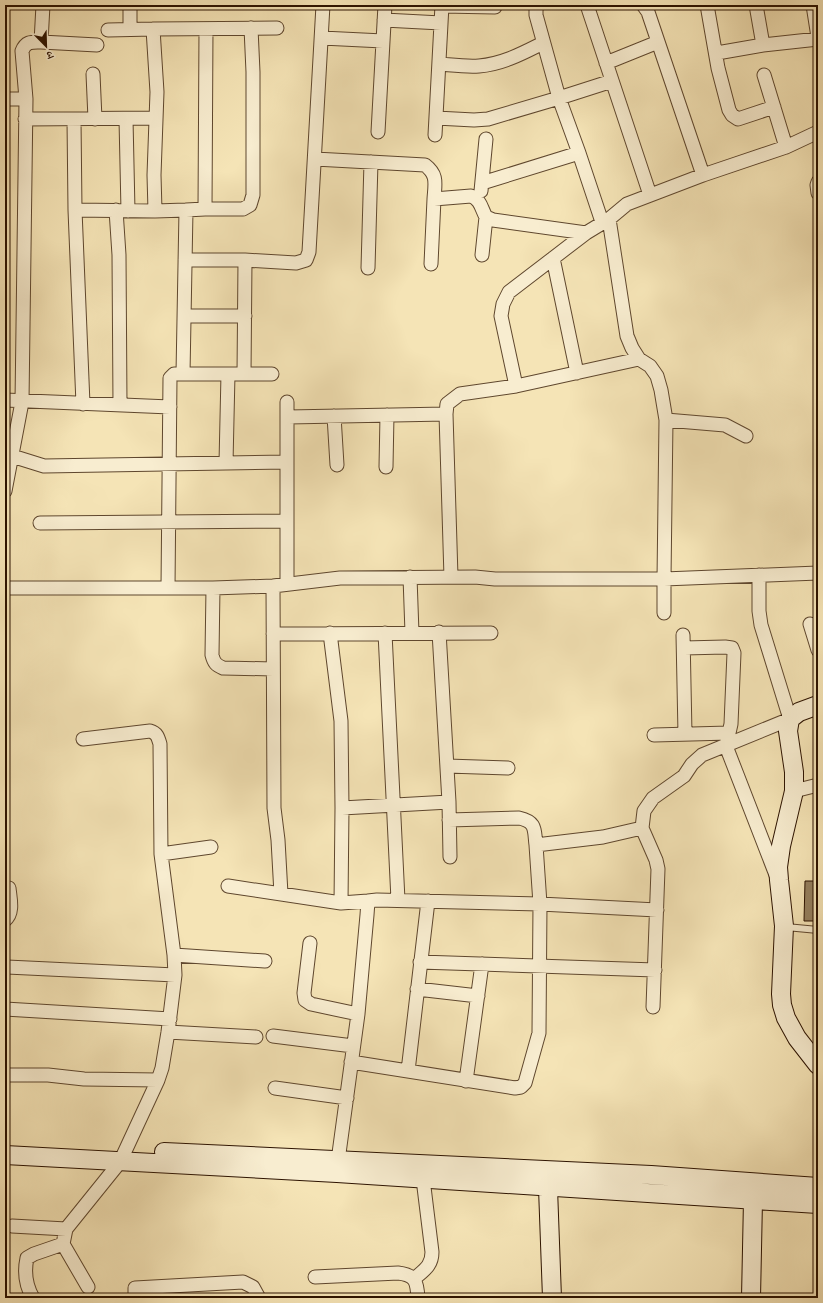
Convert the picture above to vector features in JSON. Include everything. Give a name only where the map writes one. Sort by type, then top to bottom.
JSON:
[{"type":"street","points":[[41,42],[43,5]]},
{"type":"street","points":[[130,5],[130,29]]},
{"type":"street","points":[[185,260],[245,260],[296,263],[306,260],[309,252],[323,5]]},
{"type":"street","points":[[378,132],[385,5]]},
{"type":"street","points":[[435,135],[442,5],[495,7]]},
{"type":"street","points":[[538,5],[536,15],[559,98],[605,221],[627,336],[639,359],[650,366],[656,376],[661,390],[666,420],[664,613]]},
{"type":"street","points":[[587,5],[650,195]]},
{"type":"street","points":[[643,5],[648,12],[703,175]]},
{"type":"street","points":[[707,5],[720,75],[729,110],[732,115],[738,119],[774,107]]},
{"type":"street","points":[[756,5],[763,46]]},
{"type":"street","points":[[717,53],[818,38],[813,5]]},
{"type":"street","points":[[384,20],[441,23]]},
{"type":"street","points":[[75,210],[155,211],[243,209],[250,204],[253,195],[253,72],[250,28]]},
{"type":"street","points":[[108,30],[276,28]]},
{"type":"street","points":[[153,29],[157,92],[154,175],[155,211]]},
{"type":"street","points":[[205,209],[206,29]]},
{"type":"street","points":[[322,38],[383,41]]},
{"type":"street","points":[[5,491],[22,402],[26,99],[22,51],[24,46],[30,42],[97,45]]},
{"type":"street","points":[[606,63],[658,42]]},
{"type":"street","points":[[439,64],[478,66],[495,63],[510,59],[544,43]]},
{"type":"street","points":[[93,74],[95,120]]},
{"type":"street","points":[[764,75],[786,147]]},
{"type":"street","points":[[436,118],[474,120],[488,119],[612,81]]},
{"type":"street","points":[[5,99],[26,99]]},
{"type":"street","points":[[25,119],[95,120],[156,118]]},
{"type":"street","points":[[120,405],[119,255],[126,119]]},
{"type":"street","points":[[74,120],[75,210],[82,404]]},
{"type":"street","points":[[516,386],[501,316],[503,304],[509,292],[586,233],[627,204],[703,175],[786,147],[818,132]]},
{"type":"street","points":[[480,202],[486,139]]},
{"type":"street","points":[[482,183],[579,152]]},
{"type":"street","points":[[315,159],[425,164],[435,177],[431,264]]},
{"type":"street","points":[[368,268],[371,162]]},
{"type":"street","points":[[818,182],[818,193]]},
{"type":"street","points":[[434,199],[471,196],[477,198],[486,217],[482,255]]},
{"type":"street","points":[[183,374],[186,210]]},
{"type":"street","points":[[486,217],[493,220],[586,233]]},
{"type":"street","points":[[553,258],[577,373]]},
{"type":"street","points":[[244,374],[245,260]]},
{"type":"street","points":[[184,316],[245,316]]},
{"type":"street","points":[[451,577],[446,414],[447,404],[460,394],[516,386],[639,359]]},
{"type":"street","points":[[168,588],[170,378],[174,374],[272,374]]},
{"type":"street","points":[[226,463],[228,374]]},
{"type":"street","points":[[5,400],[22,402],[170,407]]},
{"type":"street","points":[[287,402],[287,584]]},
{"type":"street","points":[[288,417],[446,414]]},
{"type":"street","points":[[386,467],[387,415]]},
{"type":"street","points":[[334,416],[337,464]]},
{"type":"street","points":[[666,420],[725,425],[746,436]]},
{"type":"street","points":[[12,456],[44,466],[287,462]]},
{"type":"street","points":[[40,523],[286,521]]},
{"type":"street","points":[[5,588],[213,588],[273,586],[340,578],[474,577],[495,580],[664,579],[818,573]]},
{"type":"street","points":[[759,575],[761,625],[790,719],[788,732],[794,772],[794,791],[780,846],[778,867],[784,926],[781,975],[782,1005],[786,1018],[797,1038],[818,1065]]},
{"type":"street","points":[[410,578],[412,633]]},
{"type":"street","points":[[273,586],[274,808],[278,840],[281,894]]},
{"type":"street","points":[[213,588],[212,656],[217,666],[223,668],[273,669]]},
{"type":"street","points":[[810,624],[818,650]]},
{"type":"street","points":[[439,632],[449,802],[450,857]]},
{"type":"street","points":[[273,634],[439,632],[491,633]]},
{"type":"street","points":[[385,633],[398,900]]},
{"type":"street","points":[[330,634],[340,721],[342,808],[341,903]]},
{"type":"street","points":[[685,734],[684,642],[732,648],[734,653],[730,724],[727,740],[779,880]]},
{"type":"street","points":[[653,1007],[658,869],[656,860],[642,828],[644,811],[653,798],[684,776],[692,764],[702,755],[727,740],[790,719],[800,712],[818,705]]},
{"type":"street","points":[[83,739],[150,731],[159,737],[161,854],[174,955],[175,975],[168,1032],[162,1068],[158,1080],[123,1156],[66,1229],[63,1244],[88,1287]]},
{"type":"street","points":[[654,735],[685,734],[727,740]]},
{"type":"street","points":[[447,766],[508,768]]},
{"type":"street","points":[[794,791],[818,785]]},
{"type":"street","points":[[342,808],[449,802]]},
{"type":"street","points":[[351,1062],[515,1088],[521,1087],[525,1083],[539,1033],[540,904],[534,826],[528,820],[519,818],[449,820]]},
{"type":"street","points":[[536,845],[603,837],[642,828]]},
{"type":"street","points":[[161,854],[211,847]]},
{"type":"street","points":[[228,886],[341,903],[398,900],[540,904],[657,910]]},
{"type":"street","points":[[5,920],[8,918],[10,910],[9,888]]},
{"type":"street","points":[[338,1167],[358,1014],[368,901]]},
{"type":"street","points":[[408,1071],[428,901]]},
{"type":"street","points":[[310,943],[304,993],[305,1000],[311,1004],[358,1014]]},
{"type":"street","points":[[174,955],[265,961]]},
{"type":"street","points":[[420,962],[655,970]]},
{"type":"street","points":[[466,1081],[482,964]]},
{"type":"street","points":[[7,967],[175,975]]},
{"type":"street","points":[[417,989],[478,996]]},
{"type":"street","points":[[5,1009],[170,1019]]},
{"type":"street","points":[[168,1032],[256,1037]]},
{"type":"street","points":[[273,1036],[354,1046]]},
{"type":"street","points":[[5,1075],[48,1075],[84,1079],[158,1080]]},
{"type":"street","points":[[275,1088],[347,1098]]},
{"type":"street","points":[[5,1144],[123,1156]]},
{"type":"street","points":[[5,1155],[123,1156],[338,1167],[651,1175],[818,1187]]},
{"type":"street","points":[[338,1167],[422,1179],[818,1204]]},
{"type":"street","points":[[414,1279],[428,1266],[432,1259],[422,1179]]},
{"type":"street","points":[[548,1188],[552,1298]]},
{"type":"street","points":[[751,1298],[753,1200]]},
{"type":"street","points":[[12,1226],[66,1229]]},
{"type":"street","points":[[33,1298],[27,1286],[25,1266],[27,1258],[63,1244]]},
{"type":"street","points":[[315,1277],[398,1273],[407,1274],[414,1279],[417,1286],[418,1298]]},
{"type":"street","points":[[135,1298],[135,1288],[243,1282],[253,1287],[259,1298]]},
{"type":"lane","points":[[784,926],[818,930]]},
{"type":"building","points":[[805,881],[818,881],[818,921],[804,921]]}]
